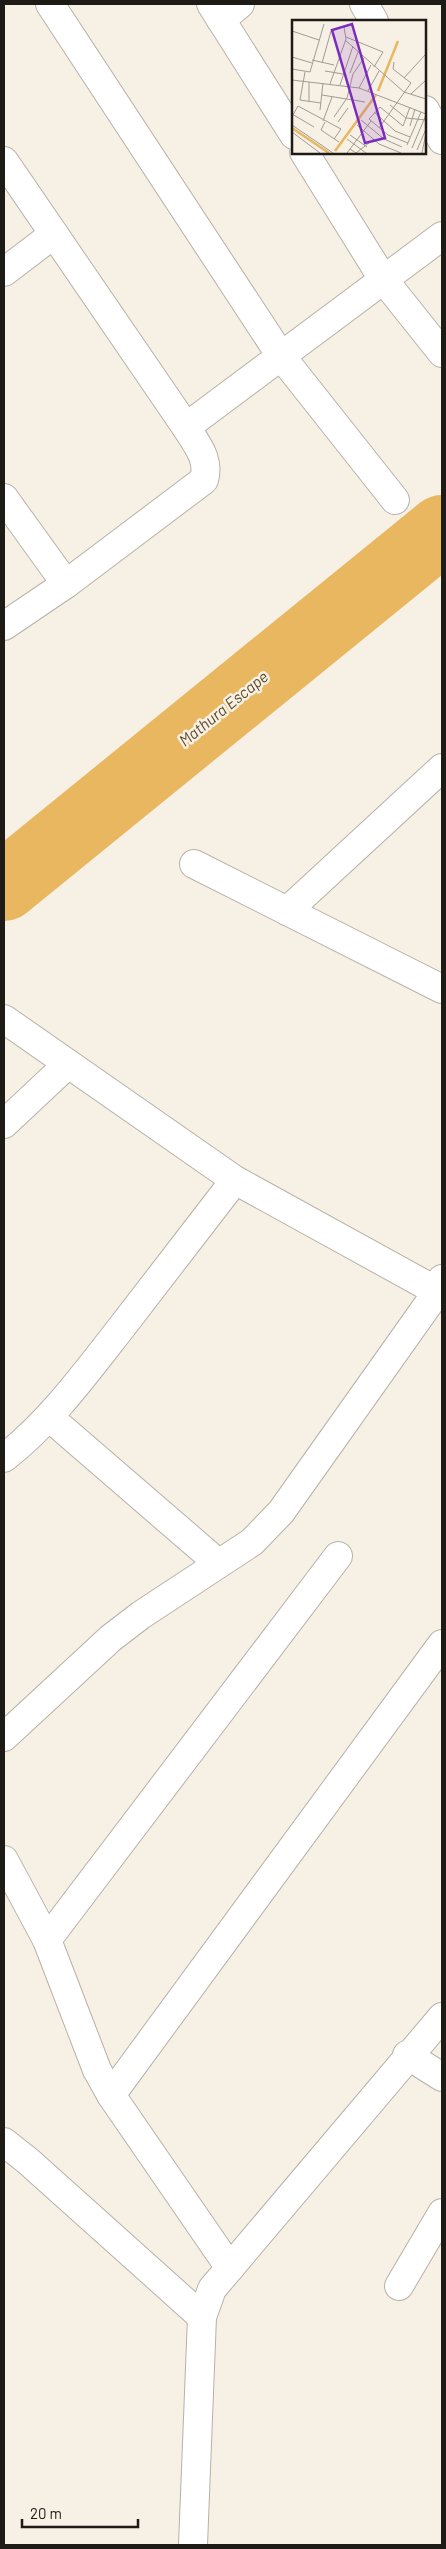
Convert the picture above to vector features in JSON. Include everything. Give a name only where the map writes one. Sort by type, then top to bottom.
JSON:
[{"type":"street","points":[[50,4],[280,356],[395,500]]},
{"type":"street","points":[[364,4],[373,20]]},
{"type":"street","points":[[224,9],[292,131]]},
{"type":"street","points":[[426,112],[442,140]]},
{"type":"street","points":[[305,154],[384,279],[442,353]]},
{"type":"street","points":[[4,161],[206,459],[204,480],[66,584],[4,626]]},
{"type":"street","points":[[4,272],[54,234]]},
{"type":"street","points":[[186,427],[442,236]]},
{"type":"street","points":[[4,498],[66,584]]},
{"type":"street","points":[[287,911],[442,768]]},
{"type":"street","points":[[194,864],[442,988]]},
{"type":"street","points":[[4,1019],[235,1180],[440,1289],[280,1512],[252,1542],[218,1562],[111,1638],[4,1738]]},
{"type":"street","points":[[4,1124],[68,1064]]},
{"type":"street","points":[[4,1458],[24,1442],[49,1417],[92,1365],[235,1180]]},
{"type":"street","points":[[49,1417],[218,1562]]},
{"type":"street","points":[[47,1940],[338,1556]]},
{"type":"street","points":[[111,2095],[442,1644]]},
{"type":"street","points":[[4,1860],[47,1940],[97,2070],[111,2095],[230,2268]]},
{"type":"street","points":[[194,2545],[202,2317],[212,2290],[407,2055],[442,2017]]},
{"type":"street","points":[[407,2055],[442,2077]]},
{"type":"street","points":[[4,2142],[28,2161],[202,2317]]},
{"type":"street","points":[[399,2286],[442,2213]]},
{"type":"waterway","name":"Mathura Escape","points":[[4,886],[442,530]]}]
